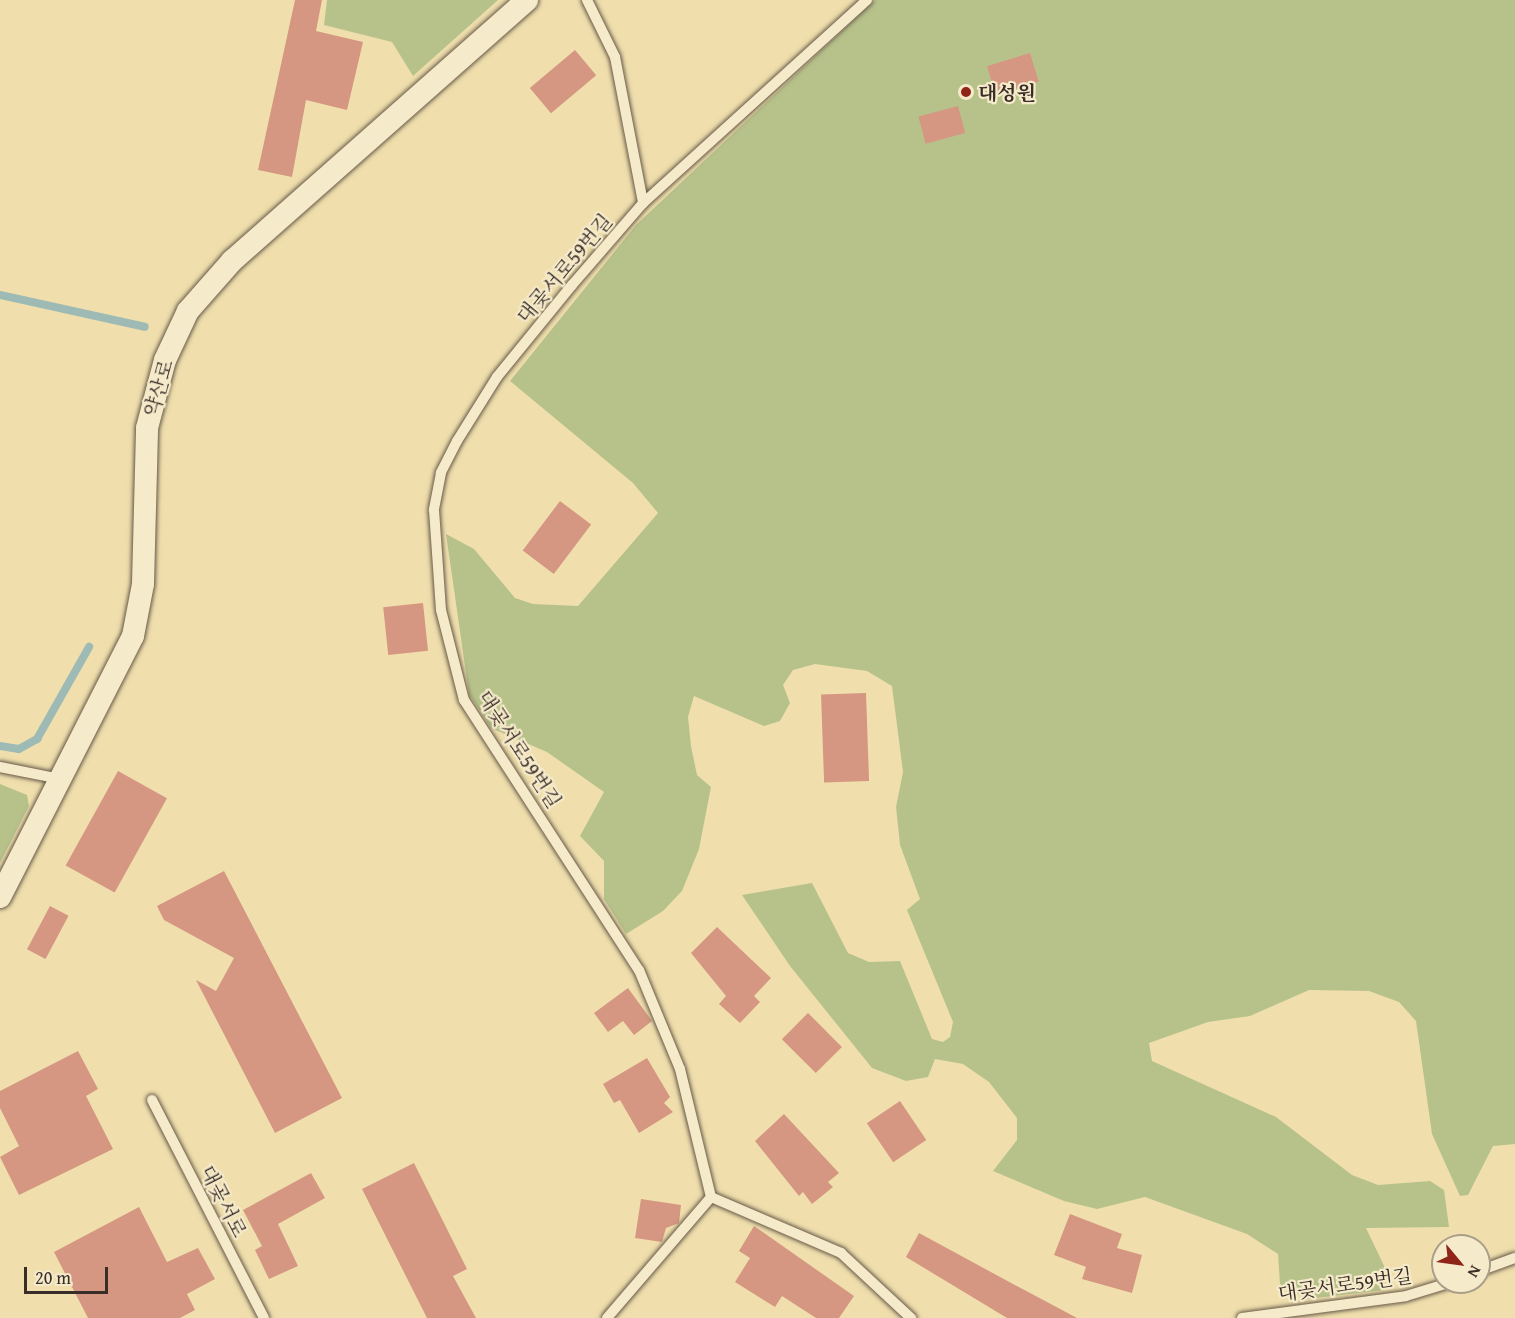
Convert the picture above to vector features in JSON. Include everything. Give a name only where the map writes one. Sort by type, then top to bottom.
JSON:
[{"type":"street","name":"약산로","points":[[0,897],[133,636],[143,584],[147,428],[165,360],[188,311],[231,261],[527,0]]},
{"type":"lane","points":[[588,0],[615,57],[643,203]]},
{"type":"lane","name":"대곶서로59번길","points":[[711,1197],[680,1069],[639,970],[464,700],[441,610],[434,510],[441,473],[457,441],[497,377],[643,203],[867,0]]},
{"type":"lane","points":[[0,767],[61,779]]},
{"type":"lane","name":"대곶서로","points":[[152,1100],[264,1318]]},
{"type":"lane","points":[[607,1318],[711,1197],[841,1253],[911,1318]]},
{"type":"lane","points":[[1491,1267],[1515,1258]]},
{"type":"lane","name":"대곶서로59번길","points":[[1242,1318],[1406,1296],[1431,1288]]},
{"type":"green space","points":[[327,0],[498,0],[413,76],[392,42],[324,25]]},
{"type":"green space","points":[[875,0],[1515,0],[1515,1144],[1493,1146],[1468,1195],[1460,1196],[1432,1134],[1416,1021],[1399,1002],[1369,991],[1309,990],[1250,1016],[1208,1022],[1149,1043],[1152,1061],[1276,1117],[1352,1175],[1378,1185],[1430,1181],[1444,1190],[1449,1227],[1366,1228],[1387,1272],[1384,1290],[1307,1299],[1280,1284],[1278,1254],[1247,1234],[1145,1197],[1097,1209],[1064,1201],[993,1171],[1017,1140],[1017,1118],[989,1082],[963,1064],[935,1059],[928,1077],[906,1081],[872,1068],[790,966],[742,895],[812,883],[848,953],[869,962],[900,961],[932,1039],[943,1042],[950,1037],[953,1022],[907,910],[920,899],[900,845],[896,807],[903,772],[892,686],[867,671],[815,664],[793,670],[783,685],[790,703],[780,721],[764,726],[694,696],[688,717],[691,746],[697,775],[711,787],[699,849],[682,891],[663,911],[626,934],[604,899],[604,861],[580,836],[604,792],[547,752],[491,728],[469,694],[446,534],[474,549],[515,598],[533,604],[578,606],[658,513],[633,483],[510,381],[636,225]]},
{"type":"green space","points":[[0,784],[27,795],[29,806],[0,863]]},
{"type":"building","points":[[295,0],[322,0],[316,31],[363,42],[347,110],[306,100],[292,177],[258,170]]},
{"type":"building","points":[[575,50],[596,75],[551,113],[530,88]]},
{"type":"building","points":[[1030,53],[1039,82],[996,95],[987,66]]},
{"type":"building","points":[[958,106],[965,133],[926,144],[918,117]]},
{"type":"building","points":[[560,501],[591,524],[554,574],[523,551]]},
{"type":"building","points":[[423,603],[428,651],[388,655],[383,607]]},
{"type":"building","points":[[866,693],[869,781],[824,783],[821,695]]},
{"type":"building","points":[[118,771],[167,798],[115,893],[66,865]]},
{"type":"building","points":[[224,871],[342,1098],[275,1133],[196,980],[216,991],[234,958],[164,920],[157,906]]},
{"type":"building","points":[[50,906],[69,916],[46,959],[27,949]]},
{"type":"building","points":[[717,927],[771,978],[754,996],[760,1002],[740,1023],[719,1004],[726,996],[691,953]]},
{"type":"building","points":[[628,988],[652,1021],[634,1035],[623,1021],[608,1032],[594,1013]]},
{"type":"building","points":[[808,1013],[842,1047],[816,1073],[782,1039]]},
{"type":"building","points":[[78,1051],[98,1089],[86,1096],[113,1149],[19,1195],[0,1157],[19,1146],[0,1108],[0,1091]]},
{"type":"building","points":[[647,1058],[670,1097],[664,1103],[673,1112],[639,1133],[620,1100],[614,1103],[603,1084]]},
{"type":"building","points":[[900,1101],[926,1140],[893,1162],[867,1123]]},
{"type":"building","points":[[784,1114],[839,1173],[828,1182],[833,1187],[812,1204],[803,1192],[799,1196],[755,1141]]},
{"type":"building","points":[[414,1163],[467,1269],[453,1276],[476,1318],[427,1318],[362,1189]]},
{"type":"building","points":[[311,1173],[325,1198],[278,1224],[298,1266],[269,1279],[255,1250],[262,1246],[243,1210]]},
{"type":"building","points":[[641,1199],[681,1205],[679,1223],[666,1228],[662,1242],[635,1238]]},
{"type":"building","points":[[139,1207],[167,1262],[198,1248],[215,1279],[187,1294],[195,1310],[180,1318],[88,1318],[54,1252]]},
{"type":"building","points":[[1070,1214],[1122,1234],[1117,1248],[1142,1255],[1132,1293],[1082,1279],[1086,1267],[1054,1255]]},
{"type":"building","points":[[754,1226],[854,1296],[839,1318],[816,1318],[782,1296],[775,1307],[735,1282],[750,1258],[739,1251]]},
{"type":"building","points":[[919,1233],[1077,1318],[1007,1318],[906,1257]]},
{"type":"waterway","points":[[0,295],[145,327]]},
{"type":"waterway","points":[[0,746],[19,749],[37,739],[89,647]]},
{"type":"place","name":"대성원","points":[[966,92]]}]
